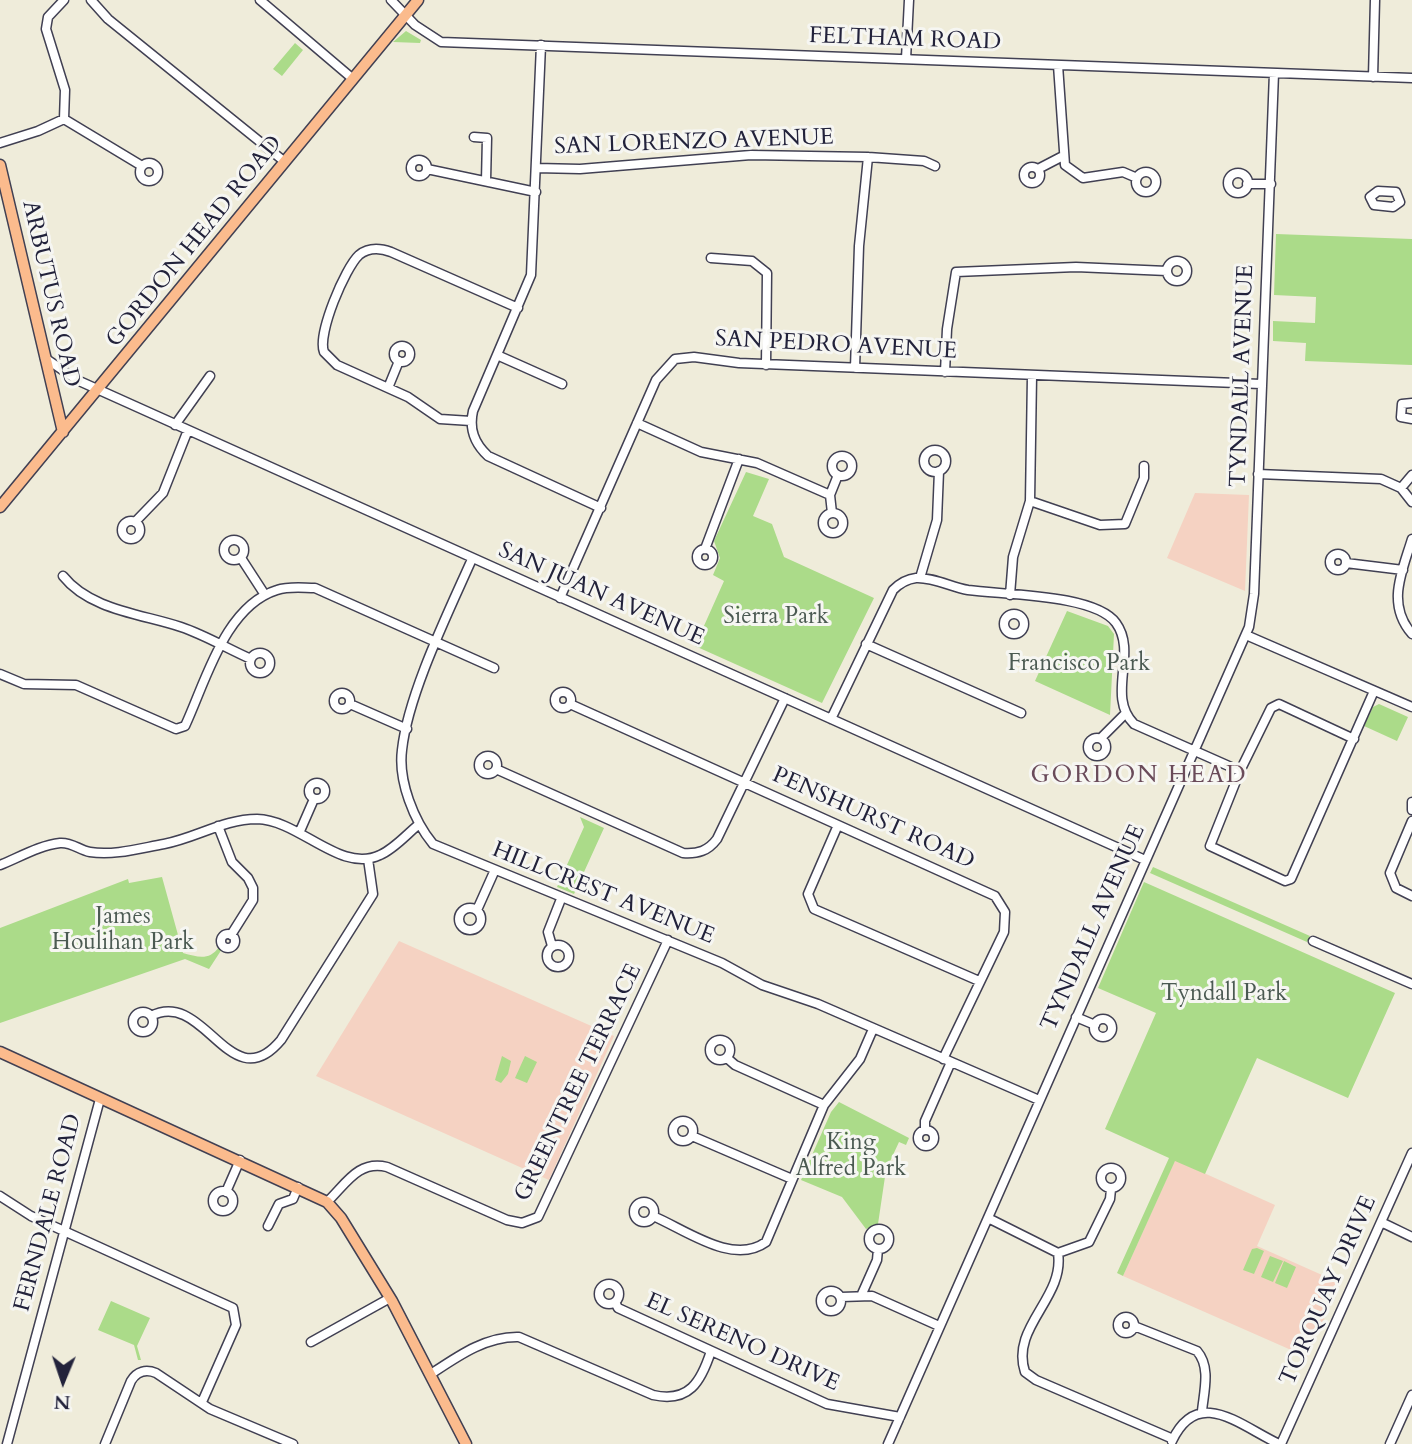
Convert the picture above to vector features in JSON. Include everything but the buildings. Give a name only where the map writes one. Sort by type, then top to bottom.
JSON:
[{"type":"main road","name":"GORDON HEAD ROAD","points":[[0,507],[418,0]]},
{"type":"main road","name":"ARBUTUS ROAD","points":[[0,165],[63,432]]},
{"type":"main road","name":"FERNDALE ROAD","points":[[0,1052],[100,1098]]},
{"type":"main road","points":[[100,1098],[327,1202],[341,1218],[390,1298],[466,1444]]},
{"type":"street","points":[[64,0],[48,17],[46,29],[65,90],[64,119]]},
{"type":"street","points":[[91,0],[108,19],[285,162]]},
{"type":"street","points":[[260,0],[353,79]]},
{"type":"street","name":"FELTHAM ROAD","points":[[391,0],[405,16],[433,39],[441,42],[1412,78]]},
{"type":"street","points":[[906,59],[909,0]]},
{"type":"street","points":[[1373,77],[1375,0]]},
{"type":"street","points":[[541,46],[533,267],[471,421],[476,442],[488,456],[601,508]]},
{"type":"street","points":[[1058,65],[1063,156],[1070,171],[1083,178],[1117,173],[1137,178]]},
{"type":"street","name":"TYNDALL AVENUE","points":[[888,1444],[1144,860],[1246,635],[1254,594],[1274,73]]},
{"type":"street","points":[[0,143],[38,131],[64,119]]},
{"type":"street","points":[[64,119],[142,166]]},
{"type":"street","points":[[474,137],[487,138],[486,181]]},
{"type":"street","name":"SAN LORENZO AVENUE","points":[[536,168],[580,169],[751,156],[868,157],[924,161],[935,166]]},
{"type":"street","points":[[1038,169],[1063,156]]},
{"type":"street","points":[[855,368],[859,246],[868,157]]},
{"type":"street","points":[[427,169],[536,192]]},
{"type":"street","points":[[1247,184],[1271,184]]},
{"type":"street","points":[[1401,199],[1412,200]]},
{"type":"street","points":[[471,421],[440,419],[388,387],[337,365],[330,360],[321,345],[323,331],[353,263],[366,251],[376,249],[391,252],[518,309]]},
{"type":"street","points":[[712,258],[752,261],[767,273],[766,365]]},
{"type":"street","points":[[945,372],[947,329],[956,272],[1076,267],[1167,271]]},
{"type":"street","points":[[497,355],[562,384]]},
{"type":"street","name":"SAN PEDRO AVENUE","points":[[560,598],[660,372],[675,359],[694,356],[766,365],[1262,384]]},
{"type":"street","name":"SAN JUAN AVENUE","points":[[45,358],[61,371],[175,425],[1144,860]]},
{"type":"street","points":[[388,387],[399,361]]},
{"type":"street","points":[[175,425],[210,376]]},
{"type":"street","points":[[1014,614],[1013,557],[1030,501],[1032,376]]},
{"type":"street","points":[[1412,402],[1402,404],[1399,410],[1401,416],[1412,418]]},
{"type":"street","points":[[637,423],[701,452],[740,458],[830,495]]},
{"type":"street","points":[[135,522],[163,493],[188,430]]},
{"type":"street","points":[[705,548],[740,458]]},
{"type":"street","points":[[1030,501],[1100,525],[1125,524],[1144,478],[1144,466]]},
{"type":"street","points":[[920,578],[937,520],[939,471]]},
{"type":"street","points":[[1258,474],[1381,479],[1401,488],[1412,502]]},
{"type":"street","points":[[832,513],[830,495],[838,475]]},
{"type":"street","points":[[1401,488],[1412,475]]},
{"type":"street","points":[[1412,539],[1397,592],[1398,607],[1412,634]]},
{"type":"street","points":[[241,558],[265,595]]},
{"type":"street","points":[[0,865],[61,843],[89,852],[117,852],[169,843],[218,826],[258,819],[280,822],[352,859],[368,859],[381,855],[418,825],[403,773],[401,751],[437,642],[472,559]]},
{"type":"street","points":[[1346,563],[1403,570]]},
{"type":"street","points":[[63,576],[74,589],[136,617],[181,627],[251,659]]},
{"type":"street","points":[[831,719],[892,590],[906,581],[920,578],[964,589],[1072,602],[1115,620],[1122,633],[1121,701],[1125,714],[1134,724],[1240,771]]},
{"type":"street","points":[[0,674],[24,684],[76,685],[176,729],[185,726],[235,618],[265,595],[278,589],[315,588],[494,668]]},
{"type":"street","points":[[1246,635],[1412,708]]},
{"type":"street","points":[[866,644],[1021,713]]},
{"type":"street","points":[[1354,739],[1279,704],[1271,708],[1240,771],[1210,846],[1286,881],[1291,879],[1354,739],[1374,691]]},
{"type":"street","points":[[496,769],[683,853],[695,854],[711,847],[717,839],[785,698]]},
{"type":"street","points":[[349,704],[407,729]]},
{"type":"street","name":"PENSHURST ROAD","points":[[570,704],[987,891],[998,900],[1005,912],[1006,927],[990,965],[979,981],[925,1121],[925,1129]]},
{"type":"street","points":[[1101,738],[1125,714]]},
{"type":"street","points":[[300,831],[314,799]]},
{"type":"street","points":[[1412,802],[1412,810]]},
{"type":"street","points":[[1412,821],[1390,873],[1396,888],[1412,896]]},
{"type":"street","name":"HILLCREST AVENUE","points":[[418,825],[433,844],[494,872],[668,940],[734,969],[762,985],[818,1004],[1039,1100]]},
{"type":"street","points":[[838,825],[808,894],[814,909],[979,981]]},
{"type":"street","points":[[218,826],[232,862],[248,878],[253,888],[253,900],[231,935]]},
{"type":"street","points":[[151,1016],[168,1010],[185,1014],[203,1026],[222,1047],[240,1057],[268,1053],[281,1040],[373,894],[374,881],[368,859]]},
{"type":"street","points":[[477,910],[494,872]]},
{"type":"street","points":[[552,946],[548,932],[561,899]]},
{"type":"street","points":[[798,902],[810,902]]},
{"type":"street","name":"GREENTREE TERRACE","points":[[327,1202],[360,1168],[374,1164],[387,1167],[507,1220],[522,1223],[538,1217],[668,940]]},
{"type":"street","points":[[1313,941],[1412,984]]},
{"type":"street","points":[[1076,1017],[1095,1024]]},
{"type":"street","points":[[653,1216],[729,1250],[754,1250],[766,1242],[824,1105],[860,1059],[873,1029]]},
{"type":"street","points":[[727,1058],[735,1065],[824,1105]]},
{"type":"street","name":"FERNDALE ROAD","points":[[7,1444],[100,1098]]},
{"type":"street","points":[[692,1136],[792,1179]]},
{"type":"street","name":"TORQUAY DRIVE","points":[[1280,1444],[1412,1153]]},
{"type":"street","points":[[226,1192],[240,1160]]},
{"type":"street","points":[[268,1226],[279,1204],[293,1199],[298,1187]]},
{"type":"street","points":[[988,1218],[1058,1253],[1089,1242],[1110,1199],[1111,1189]]},
{"type":"street","points":[[0,1196],[24,1213],[233,1308],[236,1325],[202,1402]]},
{"type":"street","points":[[1381,1222],[1412,1237]]},
{"type":"street","points":[[861,1296],[877,1260],[878,1249]]},
{"type":"street","points":[[1058,1253],[1057,1280],[1022,1345],[1026,1372],[1047,1385],[1172,1441],[1184,1420],[1202,1410],[1215,1413],[1280,1444]]},
{"type":"street","points":[[841,1297],[872,1296],[939,1326]]},
{"type":"street","points":[[311,1342],[390,1298]]},
{"type":"street","name":"EL SERENO DRIVE","points":[[615,1302],[618,1308],[835,1407],[900,1417]]},
{"type":"street","points":[[1134,1326],[1197,1351],[1203,1357],[1206,1369],[1202,1410]]},
{"type":"street","points":[[431,1374],[482,1344],[500,1337],[519,1337],[653,1395],[673,1398],[687,1394],[694,1387],[703,1374],[711,1351]]},
{"type":"street","points":[[105,1444],[131,1381],[140,1372],[156,1373],[210,1409],[293,1444]]},
{"type":"street","points":[[1390,1444],[1412,1395]]},
{"type":"shaded area","points":[[1195,493],[1249,495],[1245,591],[1167,558]]},
{"type":"shaded area","points":[[399,941],[614,1036],[549,1180],[316,1076]]},
{"type":"shaded area","points":[[1175,1160],[1275,1205],[1257,1246],[1340,1283],[1307,1357],[1123,1276]]},
{"type":"green space","points":[[406,31],[421,40],[420,43],[393,42]]},
{"type":"green space","points":[[295,43],[303,50],[282,76],[273,69]]},
{"type":"green space","points":[[1276,234],[1412,239],[1412,365],[1305,361],[1306,343],[1273,341],[1273,321],[1315,323],[1316,297],[1274,295]]},
{"type":"green space","name":"Sierra Park","points":[[746,472],[769,479],[753,516],[772,524],[784,557],[874,598],[822,703],[695,646],[724,581],[713,575],[720,558],[714,541]]},
{"type":"green space","name":"Francisco Park","points":[[1067,611],[1108,626],[1114,634],[1110,715],[1035,681]]},
{"type":"green space","points":[[1379,704],[1408,717],[1397,741],[1364,726],[1373,707]]},
{"type":"green space","points":[[580,817],[604,828],[574,894],[557,887],[584,827]]},
{"type":"green space","name":"Tyndall Park","points":[[1153,867],[1310,936],[1307,942],[1150,873]]},
{"type":"green space","name":"James Houlihan Park","points":[[162,877],[183,953],[203,957],[219,947],[222,949],[209,969],[185,959],[0,1023],[0,928],[128,879],[129,883]]},
{"type":"green space","name":"Tyndall Park","points":[[1144,882],[1395,993],[1348,1098],[1257,1058],[1205,1174],[1175,1161],[1123,1276],[1117,1273],[1169,1158],[1105,1129],[1156,1013],[1098,988]]},
{"type":"green space","points":[[502,1056],[511,1061],[508,1074],[501,1083],[495,1080]]},
{"type":"green space","points":[[525,1056],[537,1062],[527,1083],[515,1078]]},
{"type":"green space","name":"King Alfred Park","points":[[839,1102],[909,1138],[906,1145],[899,1142],[886,1170],[878,1224],[866,1229],[842,1197],[801,1180],[831,1112]]},
{"type":"green space","points":[[1252,1249],[1264,1251],[1254,1274],[1243,1270]]},
{"type":"green space","points":[[1270,1256],[1283,1261],[1273,1282],[1261,1277]]},
{"type":"green space","points":[[1284,1261],[1296,1267],[1287,1288],[1275,1283]]},
{"type":"green space","points":[[111,1301],[150,1318],[137,1346],[141,1360],[138,1360],[134,1345],[98,1330]]},
{"type":"district","name":"GORDON HEAD","points":[[1139,776]]}]
